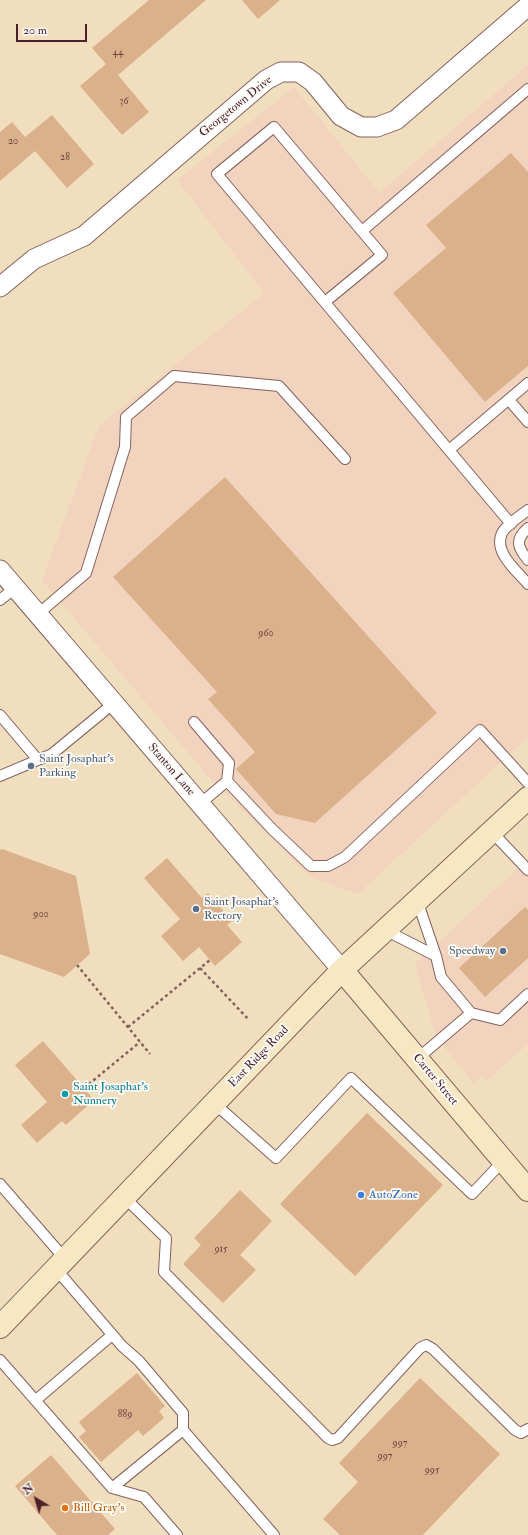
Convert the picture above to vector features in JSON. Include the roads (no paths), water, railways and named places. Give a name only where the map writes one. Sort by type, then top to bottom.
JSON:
[{"type":"main road","name":"East Ridge Road","points":[[0,1327],[342,970],[528,798]]},
{"type":"main road","name":"Carter Street","points":[[342,970],[527,1188]]},
{"type":"street","name":"Georgetown Drive","points":[[0,287],[34,259],[84,236],[266,80],[281,72],[299,72],[313,82],[341,116],[361,127],[377,127],[396,120],[528,6]]},
{"type":"street","name":"Stanton Lane","points":[[0,570],[342,970]]},
{"type":"lane","points":[[362,231],[528,89]]},
{"type":"lane","points":[[325,302],[382,255],[274,127],[217,174],[511,524]]},
{"type":"lane","points":[[38,614],[86,573],[125,447],[126,417],[174,376],[279,386],[344,459]]},
{"type":"lane","points":[[449,450],[528,383]]},
{"type":"lane","points":[[509,400],[528,422]]},
{"type":"lane","points":[[528,510],[502,533],[500,543],[502,554],[528,584]]},
{"type":"lane","points":[[528,528],[522,533],[518,542],[519,550],[528,560]]},
{"type":"lane","points":[[0,600],[15,588]]},
{"type":"lane","points":[[0,776],[52,754],[114,703]]},
{"type":"lane","points":[[0,715],[38,760]]},
{"type":"lane","points":[[194,722],[229,763],[227,780],[200,804]]},
{"type":"lane","points":[[227,780],[272,829],[311,866],[328,866],[345,857],[480,730],[528,783]]},
{"type":"lane","points":[[492,832],[528,870]]},
{"type":"lane","points":[[417,900],[436,956],[441,977],[470,1013],[500,1020],[528,994]]},
{"type":"lane","points":[[385,930],[436,956]]},
{"type":"lane","points":[[417,1059],[470,1013]]},
{"type":"lane","points":[[214,1103],[276,1158],[351,1078],[472,1194],[503,1160]]},
{"type":"lane","points":[[0,1184],[61,1264],[112,1335],[140,1361],[183,1413],[183,1430],[274,1535]]},
{"type":"lane","points":[[124,1198],[166,1238],[164,1272],[328,1438],[332,1440],[338,1438],[420,1348],[426,1345],[432,1349],[515,1430],[521,1433],[528,1429]]},
{"type":"lane","points":[[36,1400],[112,1335]]},
{"type":"lane","points":[[0,1360],[112,1488],[144,1498],[177,1535]]},
{"type":"lane","points":[[112,1488],[183,1430]]},
{"type":"place","name":"Saint Josaphat’s Parking","points":[[31,766]]},
{"type":"place","name":"Saint Josaphat’s Rectory","points":[[196,909]]},
{"type":"place","name":"Speedway","points":[[503,951]]},
{"type":"place","name":"Saint Josaphat’s Nunnery","points":[[65,1094]]},
{"type":"place","name":"AutoZone","points":[[361,1195]]},
{"type":"place","name":"Bill Gray's","points":[[65,1508]]}]
